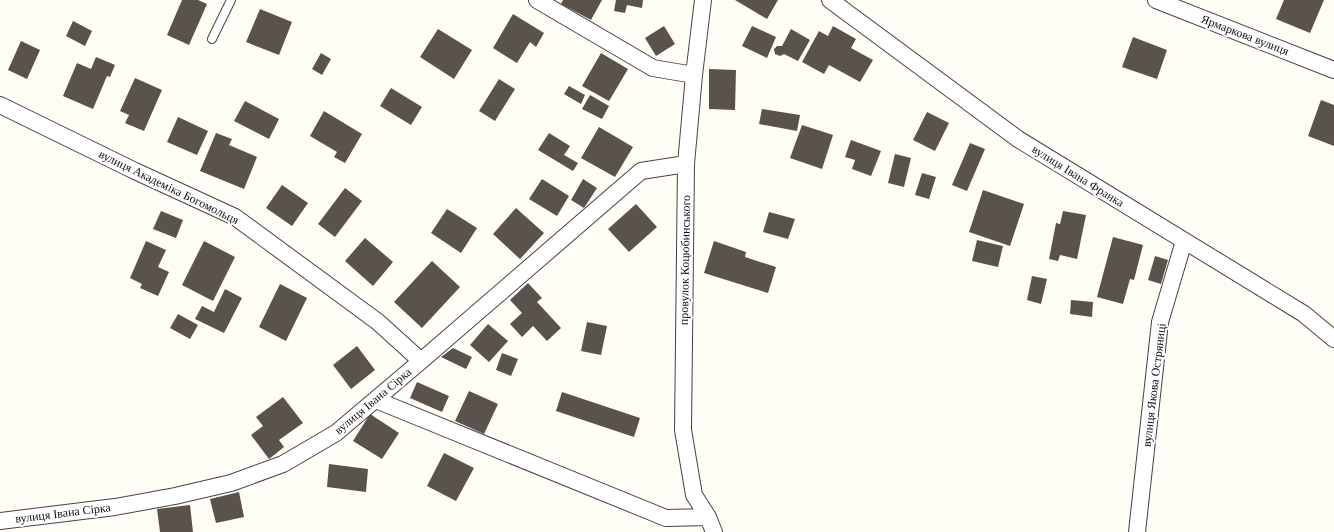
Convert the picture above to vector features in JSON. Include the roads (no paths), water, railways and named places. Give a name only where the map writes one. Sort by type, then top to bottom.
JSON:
[{"type":"street","points":[[537,0],[653,68],[694,75]]},
{"type":"street","name":"провулок Коцюбинського","points":[[704,0],[694,75],[686,164],[683,430],[694,495],[708,517],[714,532]]},
{"type":"street","name":"вулиця Івана Франка","points":[[830,0],[1018,139],[1304,314],[1334,339]]},
{"type":"street","name":"Ярмаркова вулиця","points":[[1156,0],[1334,70]]},
{"type":"street","name":"вулиця Академіка Богомольця","points":[[0,105],[135,171],[235,217],[378,322],[421,361]]},
{"type":"street","name":"вулиця Івана Сірка","points":[[0,521],[115,507],[175,496],[231,483],[283,464],[336,433],[641,171],[686,164]]},
{"type":"street","name":"вулиця Якова Остряниці","points":[[1138,532],[1160,322],[1184,241]]},
{"type":"street","points":[[376,400],[666,518],[708,517]]},
{"type":"lane","points":[[212,39],[231,0]]}]
